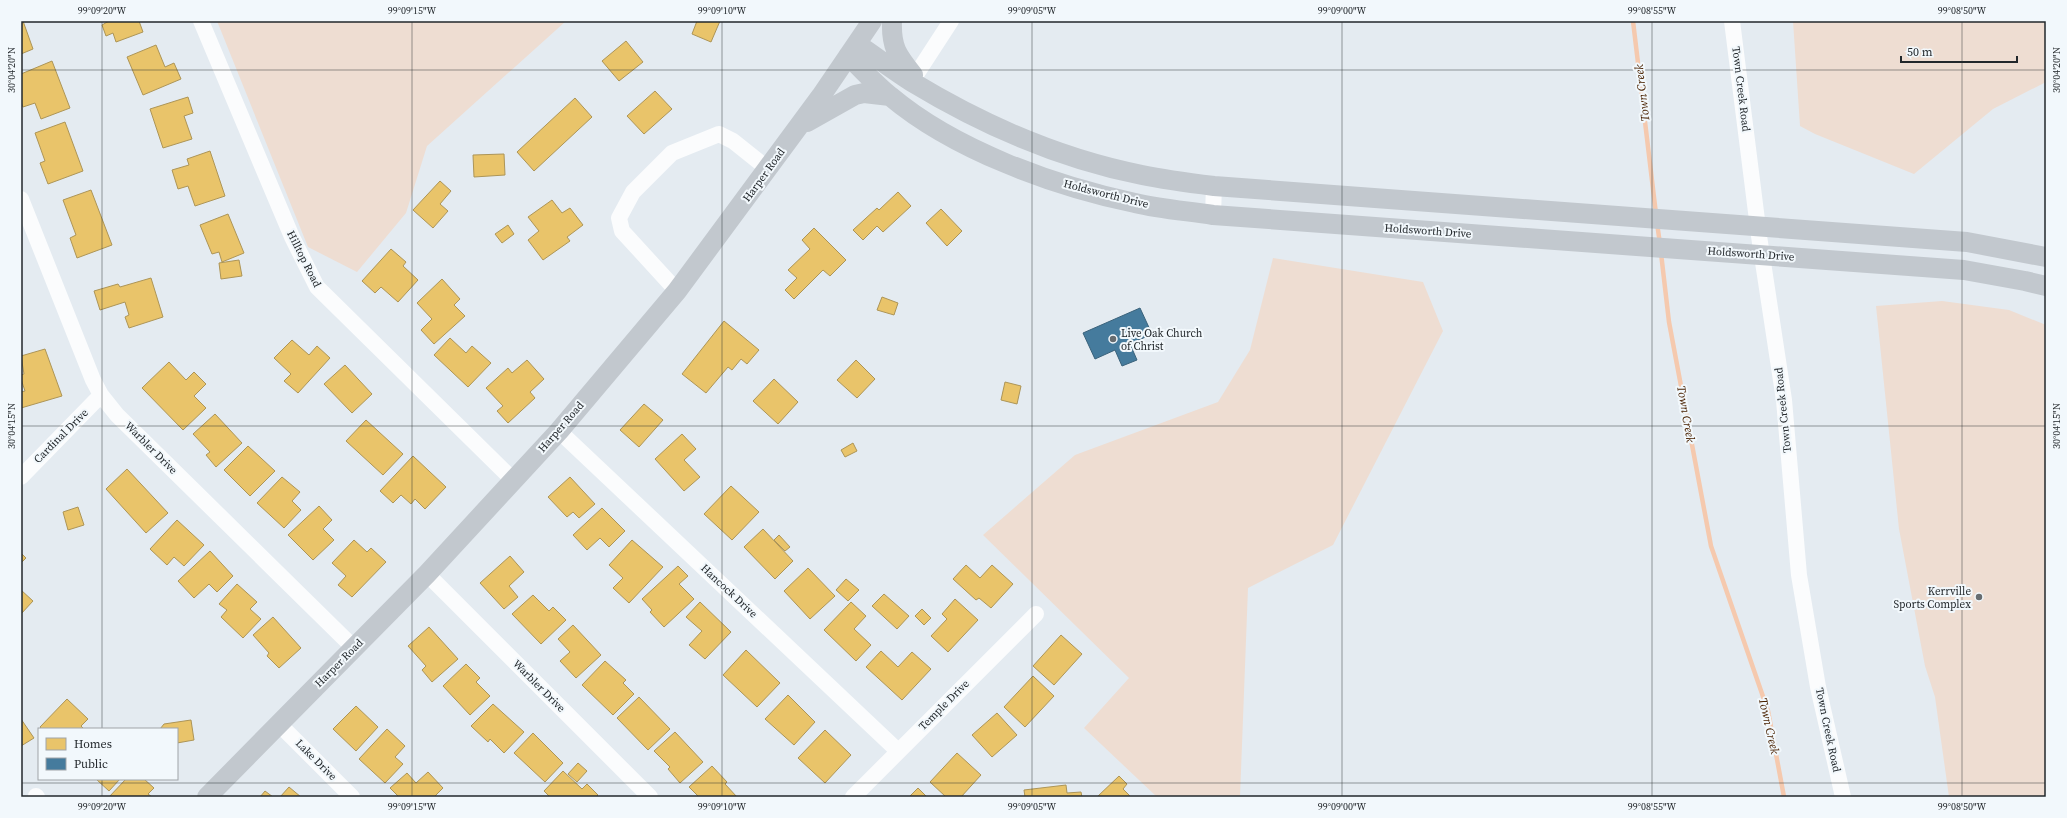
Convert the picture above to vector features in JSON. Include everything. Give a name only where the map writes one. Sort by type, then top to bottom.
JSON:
[{"type":"main road","name":"Harper Road","points":[[207,797],[427,574],[559,431],[677,291],[768,169],[872,21]]},
{"type":"main road","points":[[892,21],[892,41],[896,52],[917,82]]},
{"type":"main road","points":[[853,50],[917,82],[979,118],[1034,143],[1082,160],[1142,175],[1214,186],[1967,242],[2046,257]]},
{"type":"main road","name":"Holdsworth Drive","points":[[853,50],[890,96],[931,125],[966,144],[1023,170],[1073,187],[1136,204],[1213,215],[1964,270],[2025,280],[2046,286]]},
{"type":"main road","points":[[798,127],[855,95],[864,94],[890,96]]},
{"type":"street","name":"Hilltop Road","points":[[201,21],[292,237],[317,287],[514,481]]},
{"type":"street","points":[[917,82],[951,21]]},
{"type":"street","name":"Town Creek Road","points":[[1732,21],[1759,236],[1784,400],[1799,575],[1813,659],[1843,797]]},
{"type":"street","points":[[677,291],[622,231],[619,218],[633,192],[672,153],[719,134],[733,141],[768,169]]},
{"type":"street","points":[[1213,215],[1214,186]]},
{"type":"street","name":"Warbler Drive","points":[[21,199],[26,224],[101,395],[117,415],[354,648]]},
{"type":"street","name":"Cardinal Drive","points":[[21,477],[101,395]]},
{"type":"street","name":"Hancock Drive","points":[[559,431],[898,751]]},
{"type":"street","name":"Warbler Drive","points":[[427,574],[650,797]]},
{"type":"street","name":"Temple Drive","points":[[853,797],[1036,614]]},
{"type":"street","name":"Lake Drive","points":[[279,724],[352,797]]},
{"type":"shaded area","points":[[217,21],[566,21],[427,146],[406,213],[357,272],[308,247]]},
{"type":"shaded area","points":[[1793,21],[2046,21],[2046,82],[1993,109],[1914,174],[1815,134],[1800,126]]},
{"type":"shaded area","points":[[1273,258],[1423,282],[1443,331],[1333,545],[1248,588],[1240,797],[1157,797],[1084,728],[1129,678],[983,535],[1075,455],[1218,402],[1250,350]]},
{"type":"shaded area","name":"Kerrville Sports Complex","points":[[1942,301],[2009,310],[2046,325],[2046,797],[1949,797],[1935,697],[1925,666],[1899,529],[1876,306]]},
{"type":"building: Homes","points":[[21,21],[23,21],[33,49],[21,54]]},
{"type":"building: Homes","points":[[109,21],[139,21],[143,32],[116,42],[113,33],[106,36],[102,25]]},
{"type":"building: Homes","points":[[697,21],[720,21],[711,42],[692,34]]},
{"type":"building: Homes","points":[[626,41],[643,62],[619,81],[602,61]]},
{"type":"building: Homes","points":[[156,45],[165,67],[174,63],[181,79],[143,95],[127,57]]},
{"type":"building: Homes","points":[[52,61],[70,108],[41,119],[35,103],[23,107],[21,102],[21,74]]},
{"type":"building: Homes","points":[[655,91],[672,109],[644,134],[627,116]]},
{"type":"building: Homes","points":[[188,97],[193,113],[184,116],[192,139],[163,148],[150,109]]},
{"type":"building: Homes","points":[[575,98],[592,117],[534,171],[517,152]]},
{"type":"building: Homes","points":[[65,122],[83,171],[48,184],[40,163],[45,161],[35,133]]},
{"type":"building: Homes","points":[[210,151],[225,196],[195,206],[188,186],[178,189],[172,170],[189,165],[187,159]]},
{"type":"building: Homes","points":[[504,154],[505,175],[474,177],[473,155]]},
{"type":"building: Homes","points":[[440,181],[451,191],[440,204],[448,211],[433,228],[413,210]]},
{"type":"building: Homes","points":[[91,190],[112,245],[77,258],[70,238],[76,235],[63,200]]},
{"type":"building: Homes","points":[[898,192],[911,206],[883,232],[877,226],[863,240],[853,230],[877,208],[879,210]]},
{"type":"building: Homes","points":[[552,200],[562,213],[570,208],[583,225],[567,237],[570,241],[543,260],[528,240],[539,231],[528,217]]},
{"type":"building: Homes","points":[[941,209],[962,231],[947,246],[926,223]]},
{"type":"building: Homes","points":[[228,214],[244,253],[222,262],[219,252],[212,254],[200,225]]},
{"type":"building: Homes","points":[[508,225],[514,234],[502,243],[495,234]]},
{"type":"building: Homes","points":[[814,228],[846,260],[830,276],[823,270],[794,299],[785,290],[797,278],[788,270],[810,249],[802,240]]},
{"type":"building: Homes","points":[[391,249],[406,262],[403,266],[418,280],[398,302],[381,287],[375,293],[362,281]]},
{"type":"building: Homes","points":[[239,260],[242,276],[221,279],[219,263]]},
{"type":"building: Homes","points":[[151,278],[163,317],[129,328],[125,317],[129,315],[125,302],[100,310],[94,291],[118,284],[120,287]]},
{"type":"building: Homes","points":[[442,279],[460,299],[454,305],[465,316],[434,344],[421,330],[432,319],[417,303]]},
{"type":"building: Homes","points":[[882,297],[898,303],[894,315],[877,310]]},
{"type":"building: Homes","points":[[724,321],[759,350],[747,364],[741,359],[732,370],[728,367],[706,393],[682,374]]},
{"type":"building: Homes","points":[[450,338],[466,353],[472,346],[491,363],[468,387],[434,355]]},
{"type":"building: Homes","points":[[292,340],[309,355],[317,346],[330,358],[298,393],[284,381],[291,374],[274,358]]},
{"type":"building: Homes","points":[[45,349],[62,396],[21,408],[21,392],[25,391],[21,379],[21,375],[24,374],[21,356]]},
{"type":"building: Homes","points":[[527,360],[544,379],[530,392],[535,398],[508,423],[497,411],[503,406],[486,388],[508,368],[512,373]]},
{"type":"building: Homes","points":[[856,360],[875,379],[857,398],[837,380]]},
{"type":"building: Homes","points":[[169,362],[186,380],[194,372],[206,384],[194,396],[206,408],[183,430],[142,388]]},
{"type":"building: Homes","points":[[345,365],[372,394],[352,413],[324,384]]},
{"type":"building: Homes","points":[[774,379],[798,402],[778,424],[753,401]]},
{"type":"building: Homes","points":[[1005,382],[1021,386],[1017,404],[1001,400]]},
{"type":"building: Homes","points":[[644,404],[663,420],[639,447],[620,430]]},
{"type":"building: Homes","points":[[215,414],[242,443],[216,467],[206,455],[210,452],[193,434]]},
{"type":"building: Homes","points":[[366,420],[403,454],[383,475],[346,441]]},
{"type":"building: Homes","points":[[682,434],[696,449],[684,460],[700,477],[684,491],[655,459]]},
{"type":"building: Homes","points":[[853,443],[857,451],[845,457],[841,450]]},
{"type":"building: Homes","points":[[248,446],[275,471],[250,496],[224,470]]},
{"type":"building: Homes","points":[[413,456],[446,487],[425,509],[415,499],[411,504],[401,495],[393,503],[380,491]]},
{"type":"building: Homes","points":[[127,469],[168,513],[146,533],[106,489]]},
{"type":"building: Homes","points":[[282,477],[300,492],[292,501],[301,510],[284,528],[257,503]]},
{"type":"building: Homes","points":[[570,477],[595,504],[579,518],[573,512],[567,517],[548,497]]},
{"type":"building: Homes","points":[[731,486],[759,512],[732,540],[704,514]]},
{"type":"building: Homes","points":[[319,506],[332,520],[323,529],[334,540],[313,560],[288,535]]},
{"type":"building: Homes","points":[[78,507],[84,525],[68,530],[63,512]]},
{"type":"building: Homes","points":[[602,508],[625,531],[609,547],[600,538],[587,550],[573,535]]},
{"type":"building: Homes","points":[[177,520],[204,545],[184,566],[174,557],[167,565],[150,549]]},
{"type":"building: Homes","points":[[763,529],[793,561],[775,579],[744,547]]},
{"type":"building: Homes","points":[[779,535],[790,547],[785,551],[774,540]]},
{"type":"building: Homes","points":[[354,540],[367,552],[371,548],[386,562],[352,597],[338,585],[346,576],[332,563]]},
{"type":"building: Homes","points":[[632,540],[663,567],[629,603],[613,588],[623,578],[609,565]]},
{"type":"building: Homes","points":[[210,551],[233,576],[217,592],[209,584],[194,598],[178,581]]},
{"type":"building: Homes","points":[[21,553],[26,558],[21,563]]},
{"type":"building: Homes","points":[[510,556],[524,572],[509,586],[518,597],[504,609],[480,583]]},
{"type":"building: Homes","points":[[966,565],[980,578],[992,565],[1013,584],[991,608],[979,598],[976,600],[953,579]]},
{"type":"building: Homes","points":[[678,566],[688,576],[679,584],[694,599],[664,627],[650,612],[652,610],[642,599]]},
{"type":"building: Homes","points":[[808,568],[835,596],[810,619],[784,591]]},
{"type":"building: Homes","points":[[846,579],[859,590],[848,601],[836,590]]},
{"type":"building: Homes","points":[[237,584],[257,602],[250,609],[261,619],[243,638],[221,617],[227,610],[219,604]]},
{"type":"building: Homes","points":[[21,590],[33,601],[21,614]]},
{"type":"building: Homes","points":[[884,594],[909,616],[897,629],[872,606]]},
{"type":"building: Homes","points":[[533,595],[549,611],[553,607],[566,620],[541,644],[512,614]]},
{"type":"building: Homes","points":[[955,599],[978,620],[948,652],[931,636],[947,619],[942,614]]},
{"type":"building: Homes","points":[[700,602],[731,632],[705,659],[689,645],[702,631],[686,617]]},
{"type":"building: Homes","points":[[851,602],[866,616],[854,629],[871,645],[856,661],[824,630]]},
{"type":"building: Homes","points":[[922,609],[931,618],[924,625],[915,616]]},
{"type":"building: Homes","points":[[273,617],[301,648],[279,668],[267,656],[269,653],[253,635]]},
{"type":"building: Homes","points":[[573,625],[601,655],[576,678],[560,661],[570,652],[558,639]]},
{"type":"building: Homes","points":[[429,627],[458,659],[432,682],[422,670],[426,666],[408,646]]},
{"type":"building: Homes","points":[[1061,635],[1082,654],[1054,685],[1033,666]]},
{"type":"building: Homes","points":[[746,650],[780,683],[757,707],[723,675]]},
{"type":"building: Homes","points":[[881,651],[898,667],[912,652],[931,669],[902,700],[866,667]]},
{"type":"building: Homes","points":[[605,661],[626,680],[623,683],[634,694],[613,715],[582,685]]},
{"type":"building: Homes","points":[[466,664],[480,678],[476,682],[490,696],[470,715],[443,686]]},
{"type":"building: Homes","points":[[1033,676],[1054,696],[1025,727],[1004,707]]},
{"type":"building: Homes","points":[[788,695],[815,722],[794,745],[765,719]]},
{"type":"building: Homes","points":[[639,697],[670,729],[648,750],[617,718]]},
{"type":"building: Homes","points":[[67,699],[88,719],[81,726],[83,728],[40,727]]},
{"type":"building: Homes","points":[[493,704],[524,732],[504,753],[490,739],[488,742],[471,726]]},
{"type":"building: Homes","points":[[356,706],[378,727],[356,751],[333,729]]},
{"type":"building: Homes","points":[[997,713],[1017,735],[992,757],[972,735]]},
{"type":"building: Homes","points":[[21,719],[34,738],[21,746]]},
{"type":"building: Homes","points":[[191,720],[194,740],[178,743],[178,728],[161,728],[164,724]]},
{"type":"building: Homes","points":[[387,729],[405,746],[395,757],[403,764],[385,783],[359,759]]},
{"type":"building: Homes","points":[[825,730],[851,755],[825,783],[798,758]]},
{"type":"building: Homes","points":[[675,732],[703,762],[680,783],[668,769],[670,767],[654,751]]},
{"type":"building: Homes","points":[[533,733],[563,763],[545,782],[514,753]]},
{"type":"building: Homes","points":[[957,753],[981,775],[961,797],[946,797],[930,782]]},
{"type":"building: Homes","points":[[578,763],[587,771],[577,782],[568,774]]},
{"type":"building: Homes","points":[[712,766],[727,782],[725,784],[737,797],[699,797],[689,787]]},
{"type":"building: Homes","points":[[563,771],[582,789],[587,784],[598,795],[596,797],[550,797],[544,791]]},
{"type":"building: Homes","points":[[428,772],[443,788],[434,797],[399,797],[390,788],[407,773],[416,783]]},
{"type":"building: Homes","points":[[1119,776],[1127,784],[1123,789],[1131,797],[1097,797]]},
{"type":"building: Homes","points":[[97,780],[119,780],[109,791]]},
{"type":"building: Homes","points":[[125,780],[145,780],[154,788],[148,794],[152,797],[109,797]]},
{"type":"building: Homes","points":[[1066,785],[1067,793],[1081,792],[1082,797],[1025,797],[1024,790]]},
{"type":"building: Homes","points":[[289,787],[301,797],[280,797]]},
{"type":"building: Homes","points":[[918,788],[927,797],[909,797]]},
{"type":"building: Homes","points":[[265,791],[273,797],[260,797]]},
{"type":"building: Public","name":"Live Oak Church of Christ","points":[[1140,308],[1152,334],[1130,344],[1137,360],[1122,366],[1115,350],[1095,359],[1083,333]]},
{"type":"waterway","name":"Town Creek","points":[[1633,21],[1656,214]]},
{"type":"waterway","name":"Town Creek","points":[[1657,223],[1660,244]]},
{"type":"waterway","name":"Town Creek","points":[[1661,253],[1669,322],[1711,546],[1768,711],[1784,797]]},
{"type":"place","name":"Live Oak Church of Christ","points":[[1113,339]]},
{"type":"place","name":"Kerrville Sports Complex","points":[[1979,597]]}]
